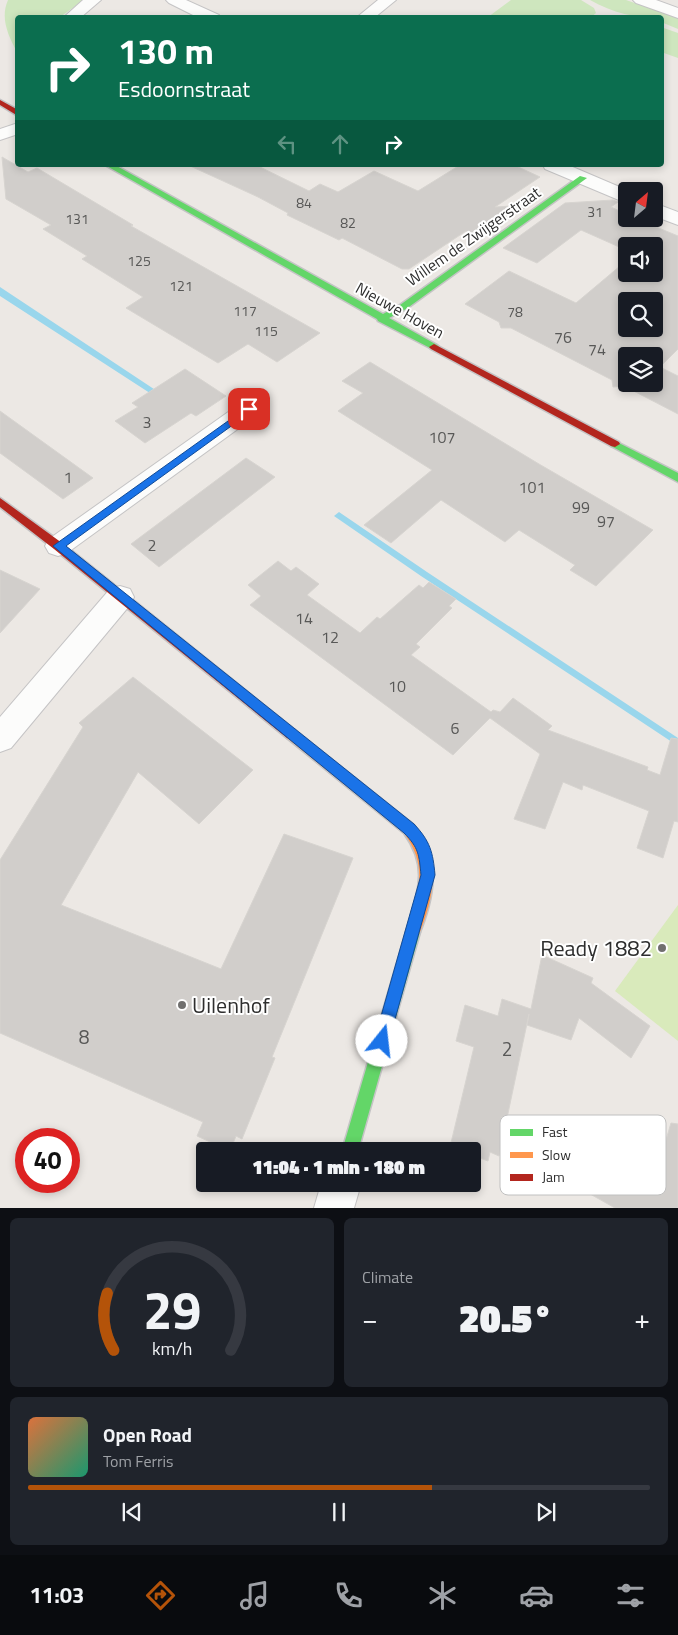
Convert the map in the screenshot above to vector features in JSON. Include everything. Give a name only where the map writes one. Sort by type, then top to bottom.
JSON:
[{"type":"street","points":[[74,15],[93,0]]},
{"type":"street","points":[[174,0],[206,15]]},
{"type":"street","points":[[366,15],[388,0]]},
{"type":"street","points":[[641,0],[678,12]]},
{"type":"street","points":[[0,102],[15,112]]},
{"type":"street","points":[[0,135],[15,129]]},
{"type":"street","name":"Nieuwe Hoven","points":[[113,167],[381,319],[678,478]]},
{"type":"street","points":[[557,167],[618,193]]},
{"type":"street","name":"Willem de Zwijgerstraat","points":[[381,319],[410,301],[583,178]]},
{"type":"street","points":[[663,213],[678,220]]},
{"type":"street","points":[[58,546],[249,409]]},
{"type":"street","points":[[0,502],[58,546],[409,829],[420,840],[428,865],[424,895],[353,1142]]},
{"type":"street","points":[[0,739],[120,597]]},
{"type":"street","points":[[334,1208],[339,1192]]},
{"type":"green space","points":[[8,0],[84,0],[63,15],[15,15],[15,48],[6,26]]},
{"type":"green space","points":[[511,0],[581,0],[594,8],[596,13],[594,15],[491,15]]},
{"type":"green space","points":[[590,0],[626,0],[678,18],[678,29],[664,23],[664,15],[630,15],[607,8]]},
{"type":"green space","points":[[664,28],[678,33],[678,58],[664,53]]},
{"type":"green space","name":"Ready 1882","points":[[678,905],[678,1041],[615,991]]},
{"type":"water","points":[[0,287],[178,405],[173,408],[0,296]]},
{"type":"water","points":[[339,512],[678,738],[678,746],[421,576],[334,516]]},
{"type":"building","points":[[2,157],[15,164],[15,167],[19,167],[28,172],[37,168],[133,225],[131,226],[320,333],[277,362],[248,344],[218,363],[126,308],[143,297],[82,259],[87,256],[43,229],[51,225],[6,199]]},
{"type":"building","points":[[192,167],[260,167],[309,191],[320,184],[338,192],[374,171],[418,191],[457,167],[518,167],[540,177],[495,207],[529,205],[482,238],[466,231],[409,269],[402,269],[342,238],[339,240],[287,215],[288,213]]},
{"type":"building","points":[[613,200],[618,202],[611,207],[618,210],[618,228],[659,228],[678,236],[678,349],[663,364],[663,347],[618,347],[618,387],[613,387],[612,380],[511,328],[501,328],[499,322],[465,304],[509,271],[576,303],[618,268],[618,282],[663,282],[663,237],[618,237],[618,246],[581,230],[537,263],[503,248],[565,203]]},
{"type":"building","points":[[370,362],[653,530],[596,586],[570,570],[575,565],[519,530],[505,542],[441,500],[391,543],[364,525],[432,470],[338,411],[363,393],[342,381]]},
{"type":"building","points":[[663,368],[678,376],[678,414],[636,392],[663,392]]},
{"type":"building","points":[[185,369],[226,396],[196,416],[191,413],[145,443],[115,421],[138,407],[132,403]]},
{"type":"building","points":[[0,411],[93,478],[63,499],[0,453]]},
{"type":"building","points":[[246,458],[275,477],[159,567],[131,544]]},
{"type":"building","points":[[278,561],[291,571],[296,567],[319,584],[307,595],[360,633],[377,617],[380,619],[419,585],[423,588],[429,582],[456,599],[449,606],[452,608],[416,644],[420,647],[411,655],[491,712],[493,710],[500,712],[513,698],[552,726],[548,730],[648,767],[647,770],[660,775],[671,738],[678,739],[678,822],[674,821],[663,858],[637,848],[649,811],[583,785],[582,790],[563,782],[545,829],[514,819],[540,754],[490,718],[453,755],[250,605],[261,596],[248,585]]},
{"type":"building","points":[[0,570],[40,589],[0,633]]},
{"type":"building","points":[[133,677],[253,770],[199,824],[138,772],[61,905],[221,969],[284,834],[353,858],[272,1057],[275,1058],[242,1139],[236,1136],[234,1142],[210,1142],[197,1136],[203,1122],[0,1033],[0,860],[83,727],[79,723]]},
{"type":"building","points":[[542,955],[593,978],[591,983],[650,1026],[631,1058],[579,1018],[571,1040],[527,1025],[529,1014],[508,1115],[500,1115],[499,1156],[490,1152],[488,1161],[481,1158],[481,1142],[451,1142],[474,1047],[456,1041],[465,1005],[498,1016],[502,999],[531,1009]]},
{"type":"building","points":[[671,1123],[678,1124],[678,1208],[615,1208],[592,1195],[666,1195],[666,1140]]},
{"type":"traffic: fast","points":[[113,167],[434,347]]},
{"type":"traffic: fast","points":[[381,319],[403,307],[583,178]]},
{"type":"traffic: fast","points":[[615,444],[678,478]]},
{"type":"traffic: fast","points":[[353,1142],[413,932]]},
{"type":"traffic: slow","points":[[291,734],[409,829],[418,842],[424,854],[426,879],[413,932]]},
{"type":"traffic: jam","points":[[0,102],[15,112]]},
{"type":"traffic: jam","points":[[434,347],[615,444]]},
{"type":"traffic: jam","points":[[0,502],[58,546],[291,734]]},
{"type":"place","name":"Ready 1882","points":[[662,948]]},
{"type":"place","name":"Uilenhof","points":[[182,1005]]},
{"type":"route","points":[[249,409],[58,546],[409,829],[420,840],[426,855],[428,875],[382,1041]]}]
